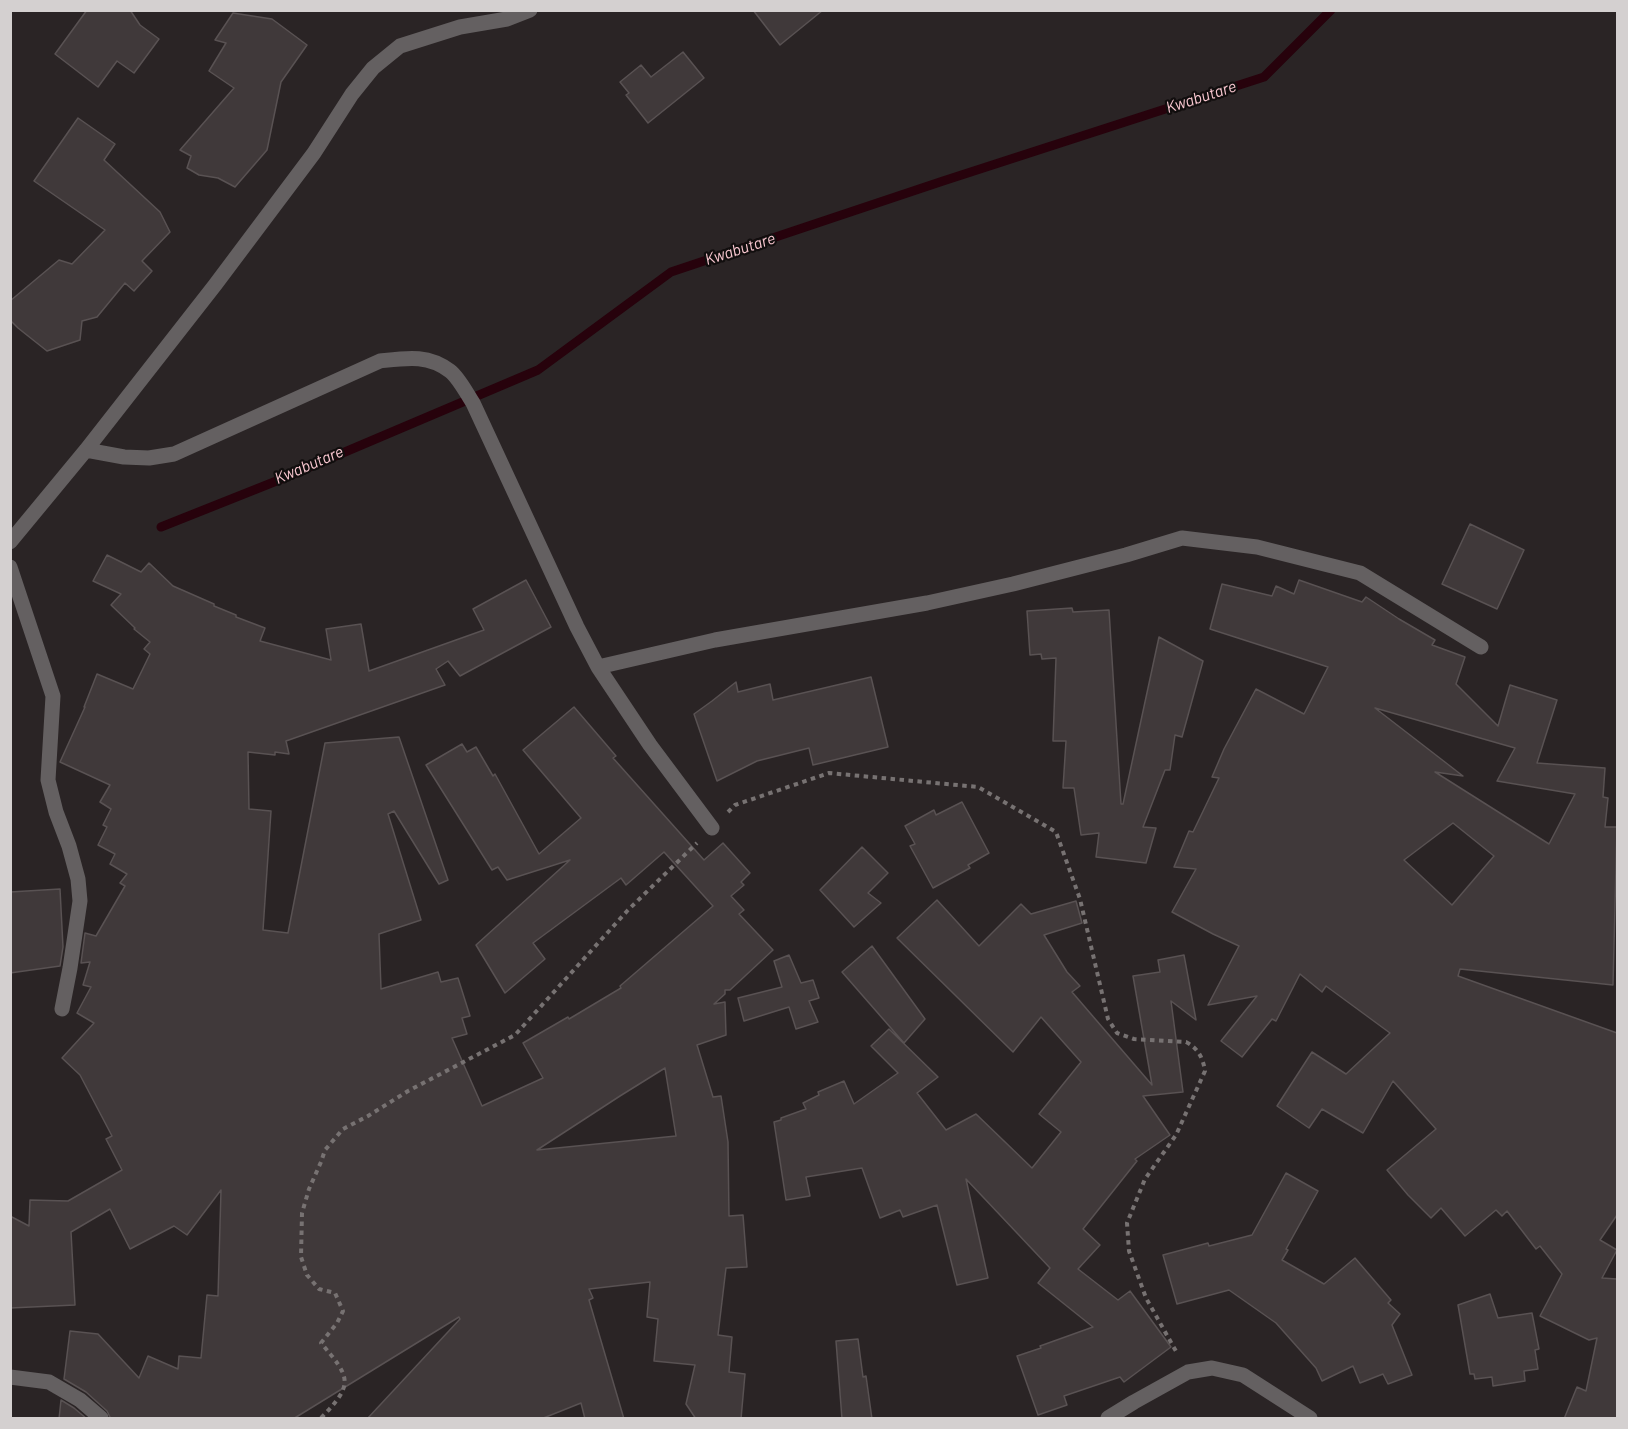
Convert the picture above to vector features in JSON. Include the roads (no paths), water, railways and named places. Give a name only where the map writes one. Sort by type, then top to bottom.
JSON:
[{"type":"street","points":[[10,542],[86,450],[250,238],[314,153],[351,94],[374,68],[400,46],[460,27],[507,19],[531,10]]},
{"type":"street","points":[[86,450],[124,457],[149,458],[174,454],[380,361],[415,357],[431,361],[451,372],[473,403],[577,627],[598,667],[650,745],[712,828]]},
{"type":"street","points":[[598,667],[715,640],[949,598],[1126,555],[1182,538],[1257,547],[1360,573],[1481,646]]},
{"type":"street","points":[[10,567],[53,696],[48,780],[56,812],[69,846],[79,890],[80,901],[62,1009]]},
{"type":"street","points":[[1108,1419],[1134,1401],[1188,1372],[1212,1368],[1243,1375],[1310,1419]]},
{"type":"street","points":[[10,1377],[49,1382],[80,1400],[101,1419]]},
{"type":"waterway","name":"Kwabutare","points":[[161,527],[279,480],[538,370],[671,272],[1264,77],[1331,10]]}]
